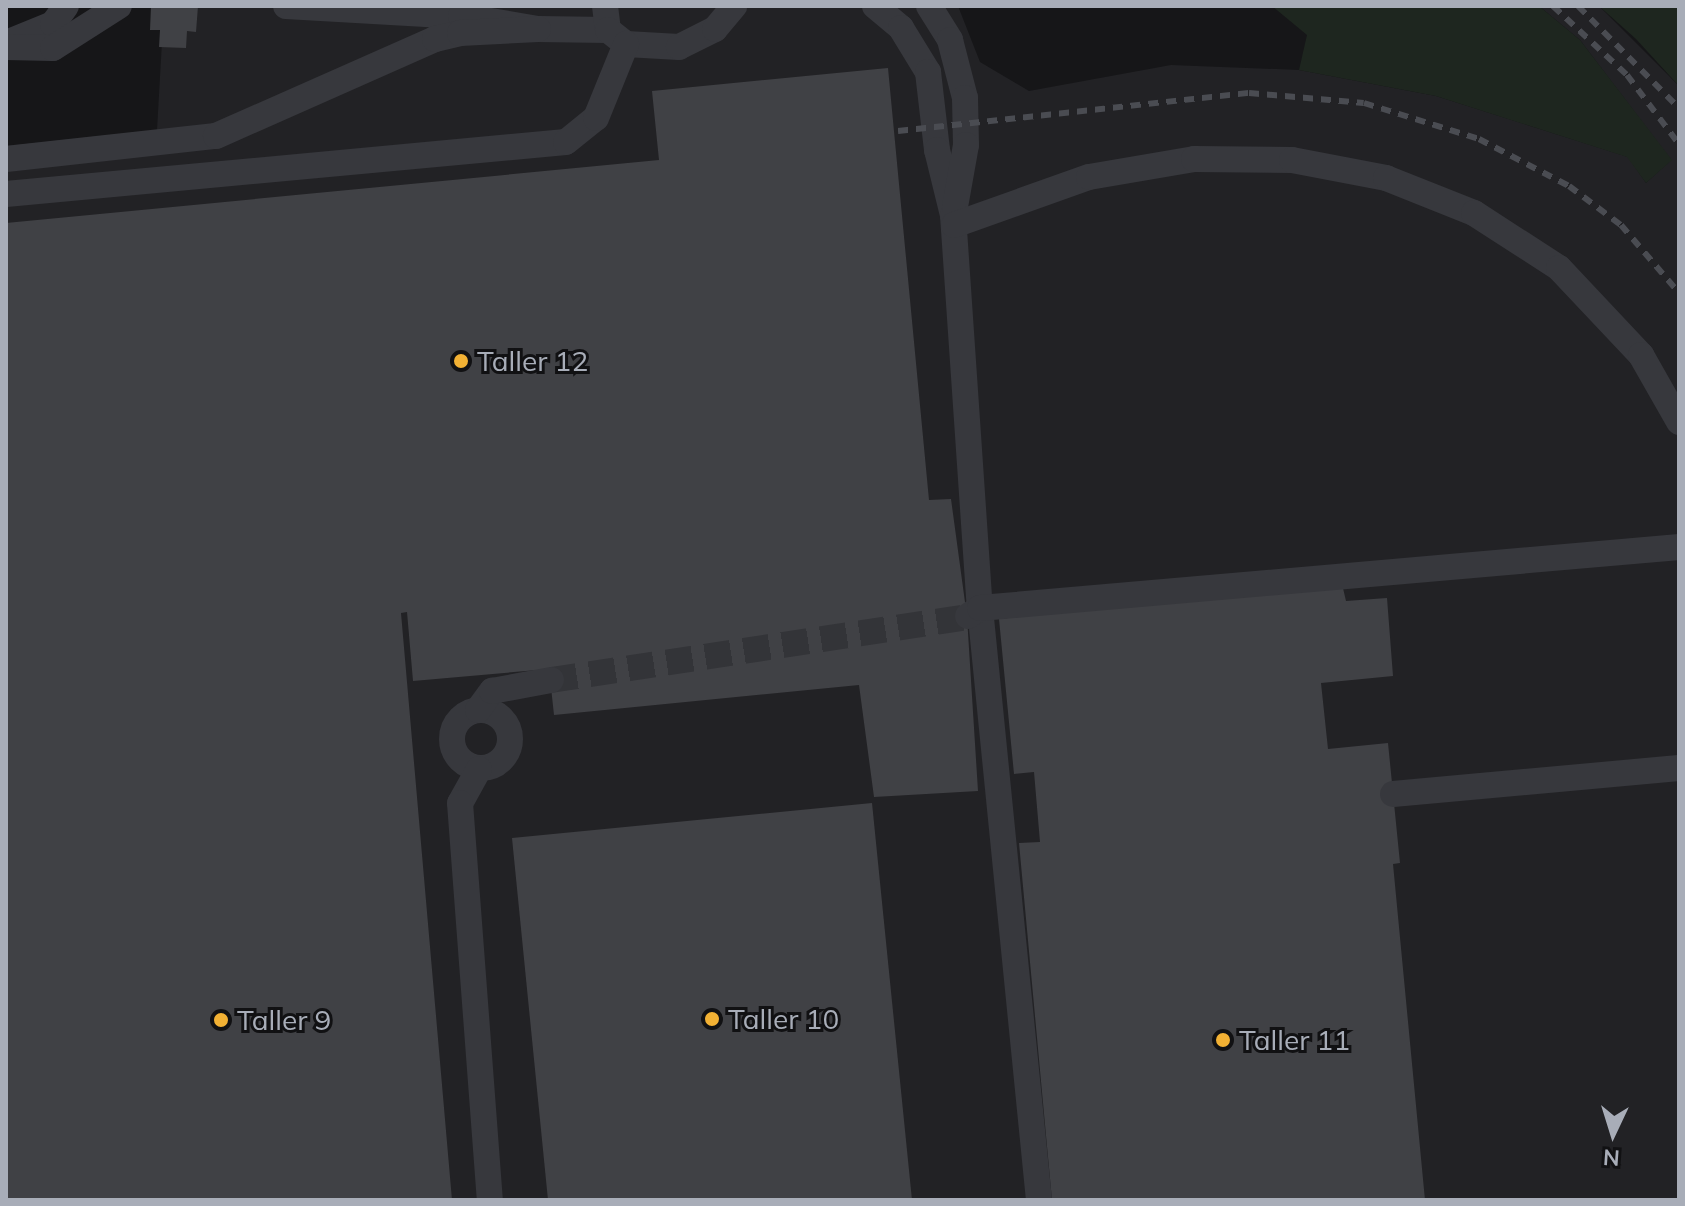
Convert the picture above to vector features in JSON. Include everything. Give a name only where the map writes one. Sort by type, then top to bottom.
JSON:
[{"type":"lane","points":[[6,45],[53,24],[66,6]]},
{"type":"lane","points":[[6,45],[53,48],[119,6]]},
{"type":"lane","points":[[286,6],[461,16],[538,29]]},
{"type":"lane","points":[[6,159],[216,136],[435,39],[460,33],[613,27],[679,47],[708,34],[734,6]]},
{"type":"lane","points":[[875,6],[901,28],[928,72],[937,150],[954,220],[973,612],[1039,1200]]},
{"type":"lane","points":[[929,6],[950,40],[965,98],[966,145],[954,220]]},
{"type":"lane","points":[[6,194],[566,142],[596,118],[613,27]]},
{"type":"lane","points":[[954,220],[1089,177],[1194,159],[1292,160],[1386,178],[1474,213],[1559,268],[1641,355],[1679,422]]},
{"type":"lane","points":[[973,612],[1679,547]]},
{"type":"lane","points":[[490,1200],[454,753],[455,725],[478,710],[492,691],[551,680]]},
{"type":"lane","points":[[460,803],[479,769],[505,756],[510,737],[503,720],[478,710]]},
{"type":"lane","points":[[454,753],[479,769]]},
{"type":"lane","points":[[1393,794],[1679,768]]},
{"type":"shaded area","points":[[164,6],[958,6],[980,62],[1029,91],[1171,65],[1299,70],[1436,96],[1628,157],[1646,183],[1671,160],[1580,40],[1539,6],[1599,6],[1679,86],[1679,1200],[6,1200],[6,146],[157,130]]},
{"type":"shaded area","points":[[1272,6],[1539,6],[1580,40],[1672,160],[1646,183],[1627,157],[1436,96],[1299,70],[1307,35]]},
{"type":"shaded area","points":[[1599,6],[1679,6],[1679,86],[1636,39]]},
{"type":"building","points":[[151,6],[198,6],[196,32],[187,31],[186,48],[159,47],[160,30],[150,30]]},
{"type":"building","points":[[888,68],[929,500],[951,499],[967,617],[978,791],[874,797],[859,685],[554,715],[549,669],[413,681],[407,612],[401,613],[452,1200],[6,1200],[6,223],[659,160],[652,91]]},
{"type":"building","name":"Taller 11","points":[[1342,584],[1346,601],[1387,598],[1393,676],[1321,683],[1328,749],[1388,743],[1400,863],[1393,864],[1425,1200],[1052,1200],[1019,843],[1040,842],[1034,772],[1014,774],[999,619]]},
{"type":"building","name":"Taller 10","points":[[872,803],[912,1200],[548,1200],[512,838]]},
{"type":"tunnel","points":[[551,680],[967,617]]},
{"type":"railway","points":[[1553,6],[1627,75],[1679,144]]},
{"type":"railway","points":[[1578,6],[1679,108]]},
{"type":"railway","points":[[898,131],[1249,93],[1364,103],[1479,139],[1569,186],[1621,225],[1679,293]]},
{"type":"place","name":"Taller 12","points":[[461,361]]},
{"type":"place","name":"Taller 10","points":[[712,1019]]},
{"type":"place","name":"Taller 9","points":[[221,1020]]},
{"type":"place","name":"Taller 11","points":[[1223,1040]]}]
